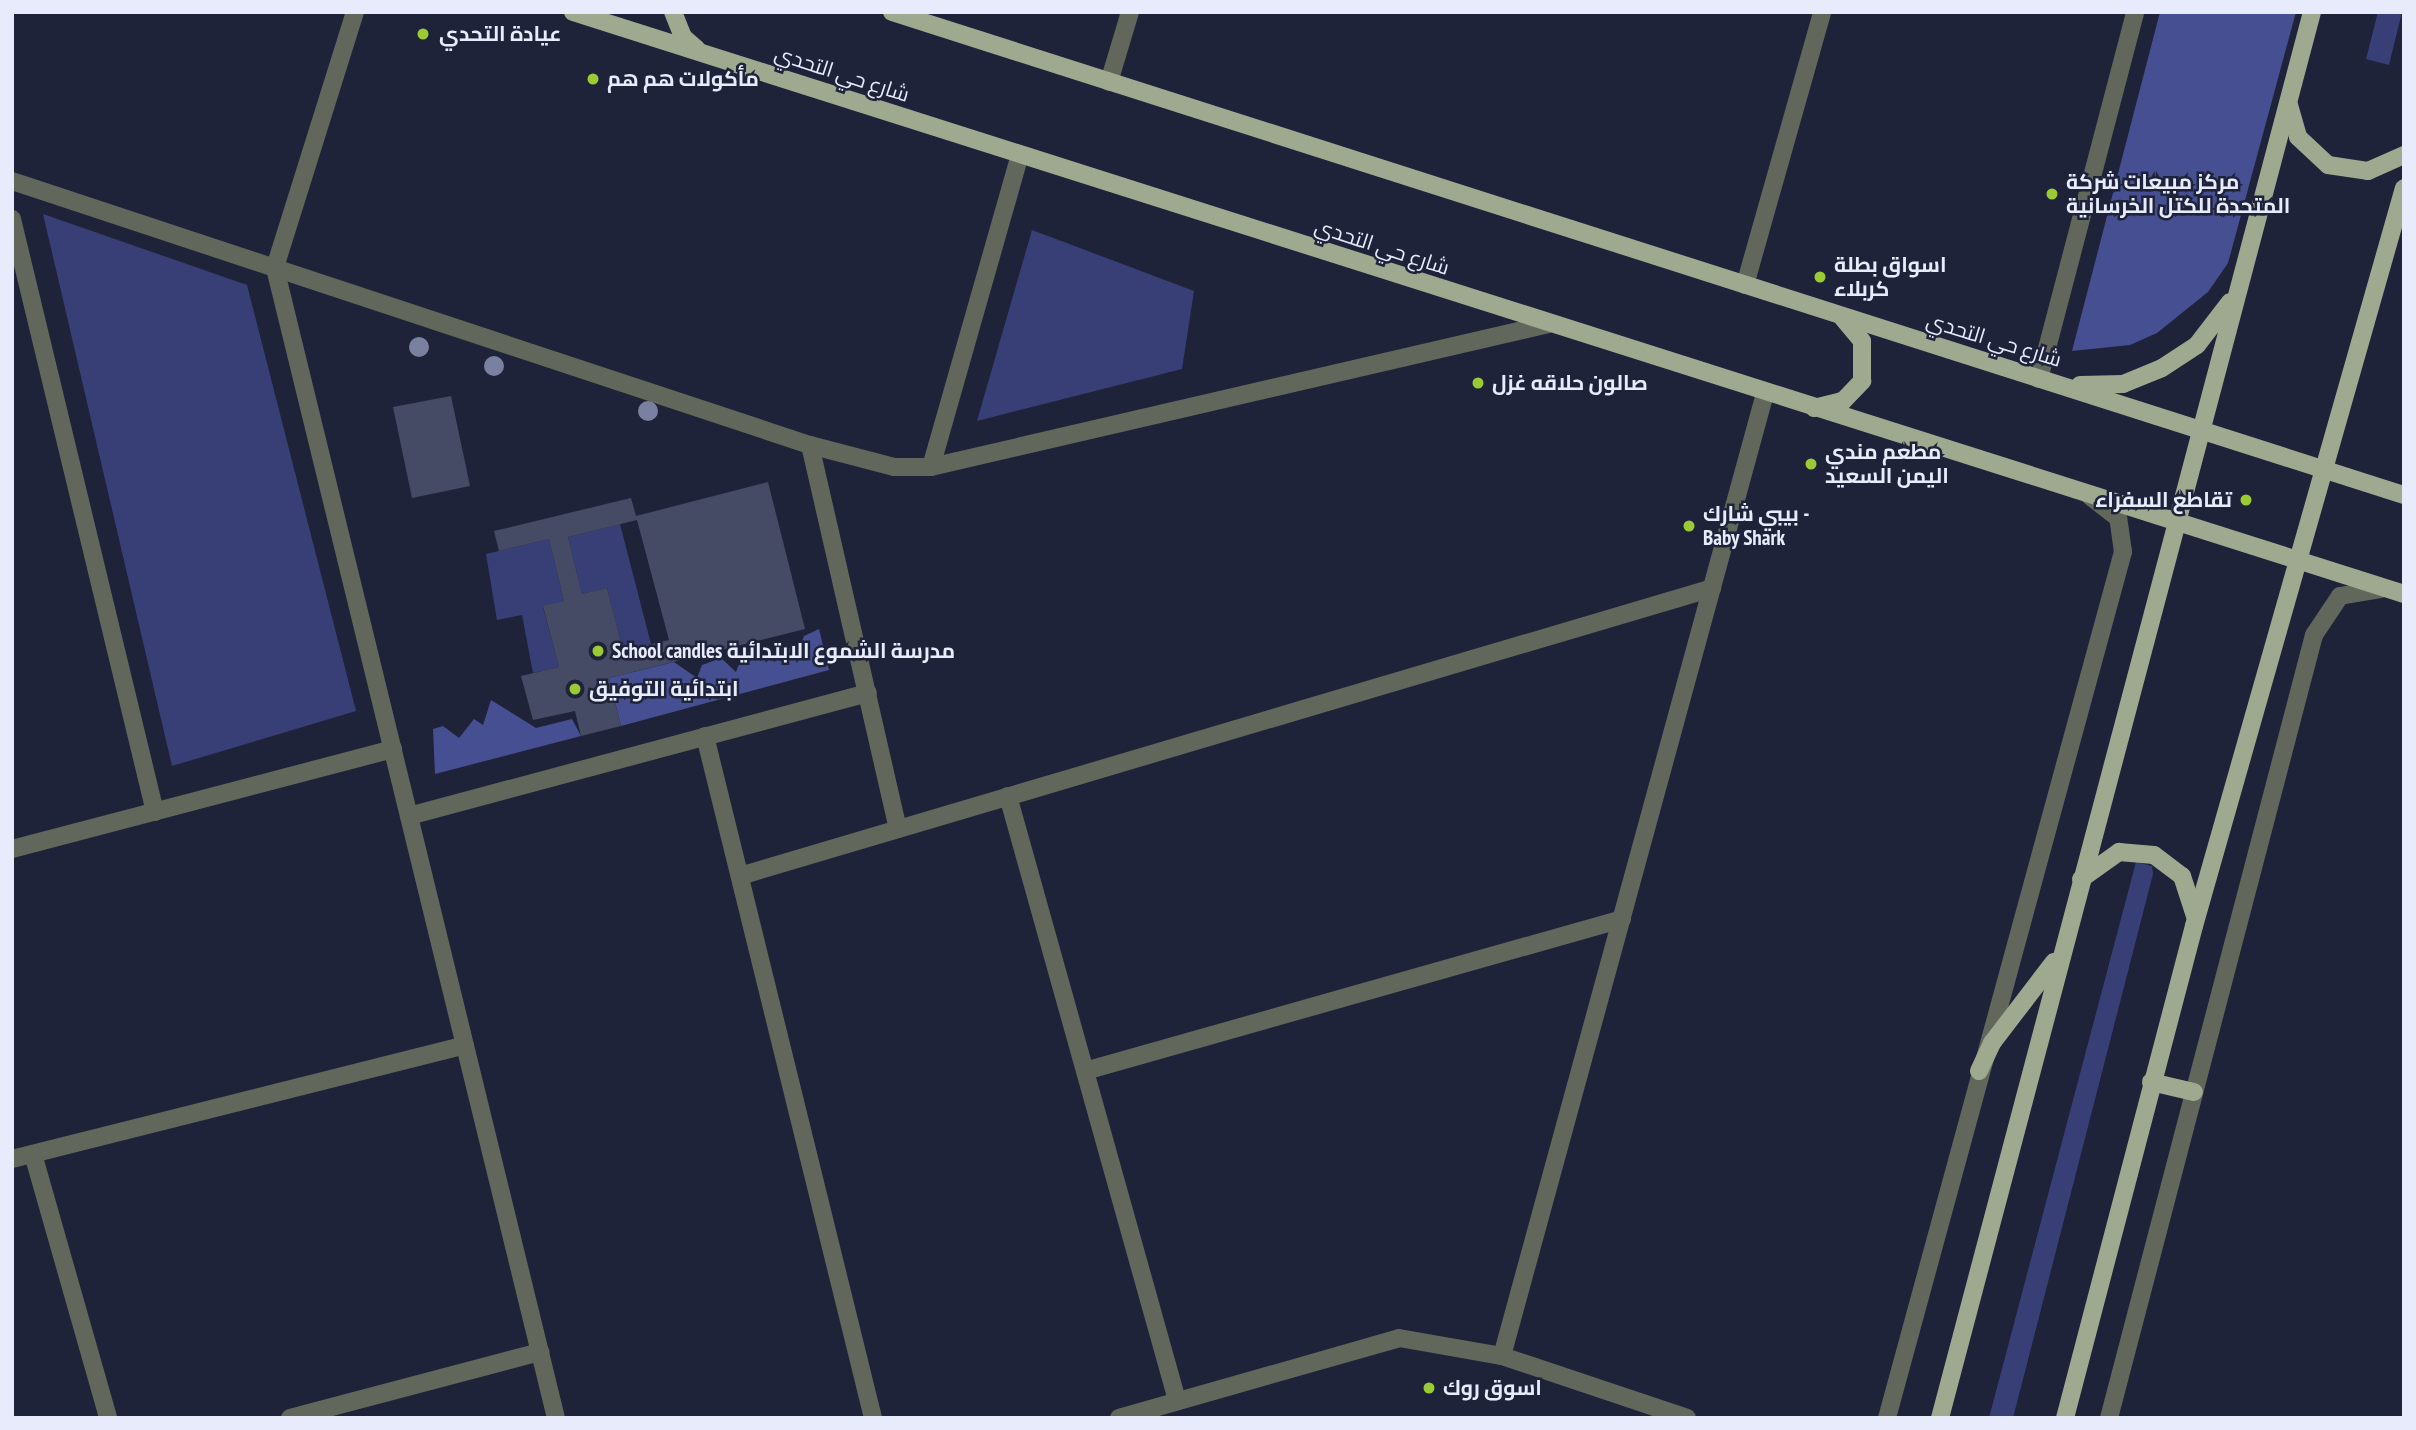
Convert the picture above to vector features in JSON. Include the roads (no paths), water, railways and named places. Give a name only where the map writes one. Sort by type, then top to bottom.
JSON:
[{"type":"main road","name":"شارع حي التحدي","points":[[573,12],[2177,524]]},
{"type":"main road","points":[[673,12],[683,37],[704,54]]},
{"type":"main road","name":"شارع حي التحدي","points":[[892,12],[2202,430]]},
{"type":"main road","points":[[1940,1418],[2078,884],[2177,524],[2312,12]]},
{"type":"main road","points":[[2289,98],[2298,137],[2328,165],[2368,172],[2404,155]]},
{"type":"main road","points":[[2065,1418],[2151,1082],[2301,564],[2404,188]]},
{"type":"main road","points":[[2039,379],[2110,386],[2162,368],[2212,331],[2242,281]]},
{"type":"main road","points":[[1804,406],[1831,407],[1862,381],[1862,341],[1833,314]]},
{"type":"main road","points":[[2202,430],[2404,495]]},
{"type":"main road","points":[[2177,524],[2398,592]]},
{"type":"main road","points":[[2078,884],[2103,858],[2119,852],[2154,855],[2187,883],[2194,926]]},
{"type":"main road","points":[[1979,1071],[1992,1043],[2045,979],[2068,930]]},
{"type":"main road","points":[[2151,1082],[2194,1092]]},
{"type":"street","points":[[355,12],[275,268],[556,1418]]},
{"type":"street","points":[[1110,82],[1130,12]]},
{"type":"street","points":[[1745,285],[1822,12]]},
{"type":"street","points":[[2039,379],[2135,12]]},
{"type":"street","points":[[931,467],[1020,155]]},
{"type":"street","points":[[12,181],[810,445],[894,467],[931,467],[1549,324]]},
{"type":"street","points":[[12,219],[155,812]]},
{"type":"street","points":[[1502,1356],[1765,393]]},
{"type":"street","points":[[810,445],[898,829]]},
{"type":"street","points":[[1887,1418],[1979,1071],[2123,552],[2118,518],[2090,496]]},
{"type":"street","points":[[740,876],[1712,587]]},
{"type":"street","points":[[2109,1418],[2314,635],[2349,590],[2398,592]]},
{"type":"street","points":[[409,816],[868,693]]},
{"type":"street","points":[[705,736],[873,1418]]},
{"type":"street","points":[[12,849],[393,749]]},
{"type":"street","points":[[1007,796],[1177,1400]]},
{"type":"street","points":[[1085,1071],[1622,919]]},
{"type":"street","points":[[12,1159],[465,1045]]},
{"type":"street","points":[[33,1154],[108,1418]]},
{"type":"street","points":[[1119,1418],[1378,1340],[1424,1339],[1502,1356],[1687,1418]]},
{"type":"street","points":[[290,1418],[540,1352]]},
{"type":"place","name":"عيادة التحدي","points":[[423,34]]},
{"type":"place","name":"مأكولات هم هم","points":[[593,79]]},
{"type":"place","name":"مركز مبيعات شركة المتحدة للكتل الخرسانية","points":[[2052,194]]},
{"type":"place","name":"اسواق بطلة كربلاء","points":[[1820,277]]},
{"type":"place","name":"صالون حلاقه غزل","points":[[1478,383]]},
{"type":"place","name":"مطعم مندي اليمن السعيد","points":[[1811,464]]},
{"type":"place","name":"تقاطع السفراء","points":[[2246,500]]},
{"type":"place","name":"بيبي شارك - Baby Shark","points":[[1689,526]]},
{"type":"place","name":"School candles مدرسة الشموع الابتدائية","points":[[598,651]]},
{"type":"place","name":"ابتدائية التوفيق","points":[[575,689]]},
{"type":"place","name":"اسوق روك","points":[[1429,1388]]}]
